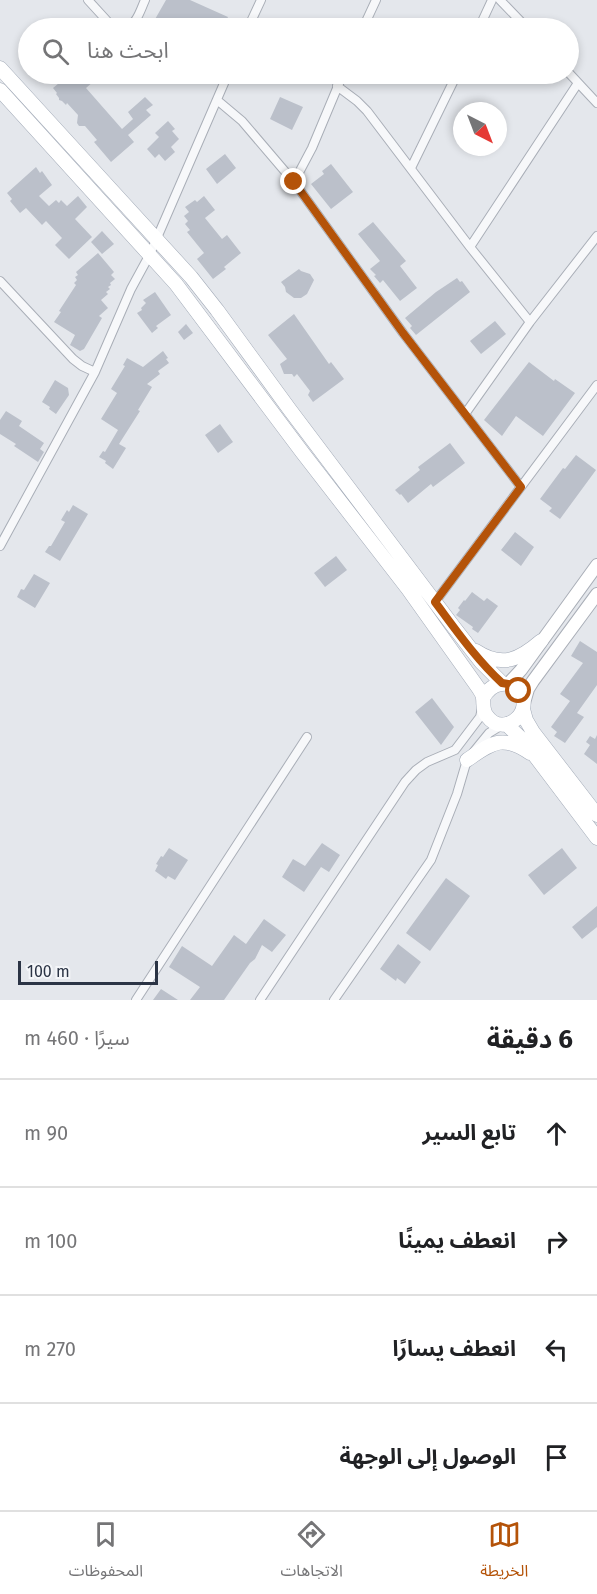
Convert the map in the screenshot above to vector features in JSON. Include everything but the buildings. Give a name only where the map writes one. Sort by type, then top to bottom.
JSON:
[{"type":"main road","points":[[0,68],[156,238],[218,310],[295,417],[468,646],[481,662],[505,684],[519,691],[526,720],[533,732],[597,815]]},
{"type":"main road","points":[[15,85],[2,93],[177,284],[464,666],[479,689],[487,716],[491,721],[505,724],[522,740],[597,838]]},
{"type":"main road","points":[[483,701],[490,688],[505,684],[521,670],[597,565]]},
{"type":"main road","points":[[505,724],[516,720],[520,715],[528,689],[533,681],[597,594]]},
{"type":"main road","points":[[468,646],[486,656],[511,660],[523,655],[541,641]]},
{"type":"main road","points":[[467,760],[488,746],[499,742],[520,747],[537,758]]},
{"type":"street","points":[[88,0],[103,18]]},
{"type":"street","points":[[137,18],[146,0]]},
{"type":"street","points":[[253,18],[261,0]]},
{"type":"street","points":[[368,18],[376,0]]},
{"type":"street","points":[[484,18],[492,0]]},
{"type":"street","points":[[500,0],[517,18]]},
{"type":"street","points":[[579,83],[597,103]]},
{"type":"street","points":[[0,546],[3,533],[96,372],[224,84]]},
{"type":"street","points":[[411,168],[452,84]]},
{"type":"street","points":[[470,247],[577,84]]},
{"type":"street","points":[[294,182],[312,148],[337,86],[357,100],[367,111],[530,322]]},
{"type":"street","points":[[217,100],[242,121],[294,182],[403,333],[521,487]]},
{"type":"street","points":[[465,414],[530,322],[597,236]]},
{"type":"street","points":[[0,281],[73,359],[96,372]]},
{"type":"street","points":[[435,602],[597,385]]},
{"type":"street","points":[[260,1000],[405,782],[427,762],[455,750],[480,717],[483,701]]},
{"type":"street","points":[[334,1000],[431,860],[457,794],[467,760],[489,734],[505,724]]},
{"type":"street","points":[[136,1000],[307,737]]},
{"type":"street","points":[[455,750],[467,760]]},
{"type":"route","points":[[294,182],[435,376],[521,487],[435,602],[493,675],[502,683],[514,686],[519,691]]}]
